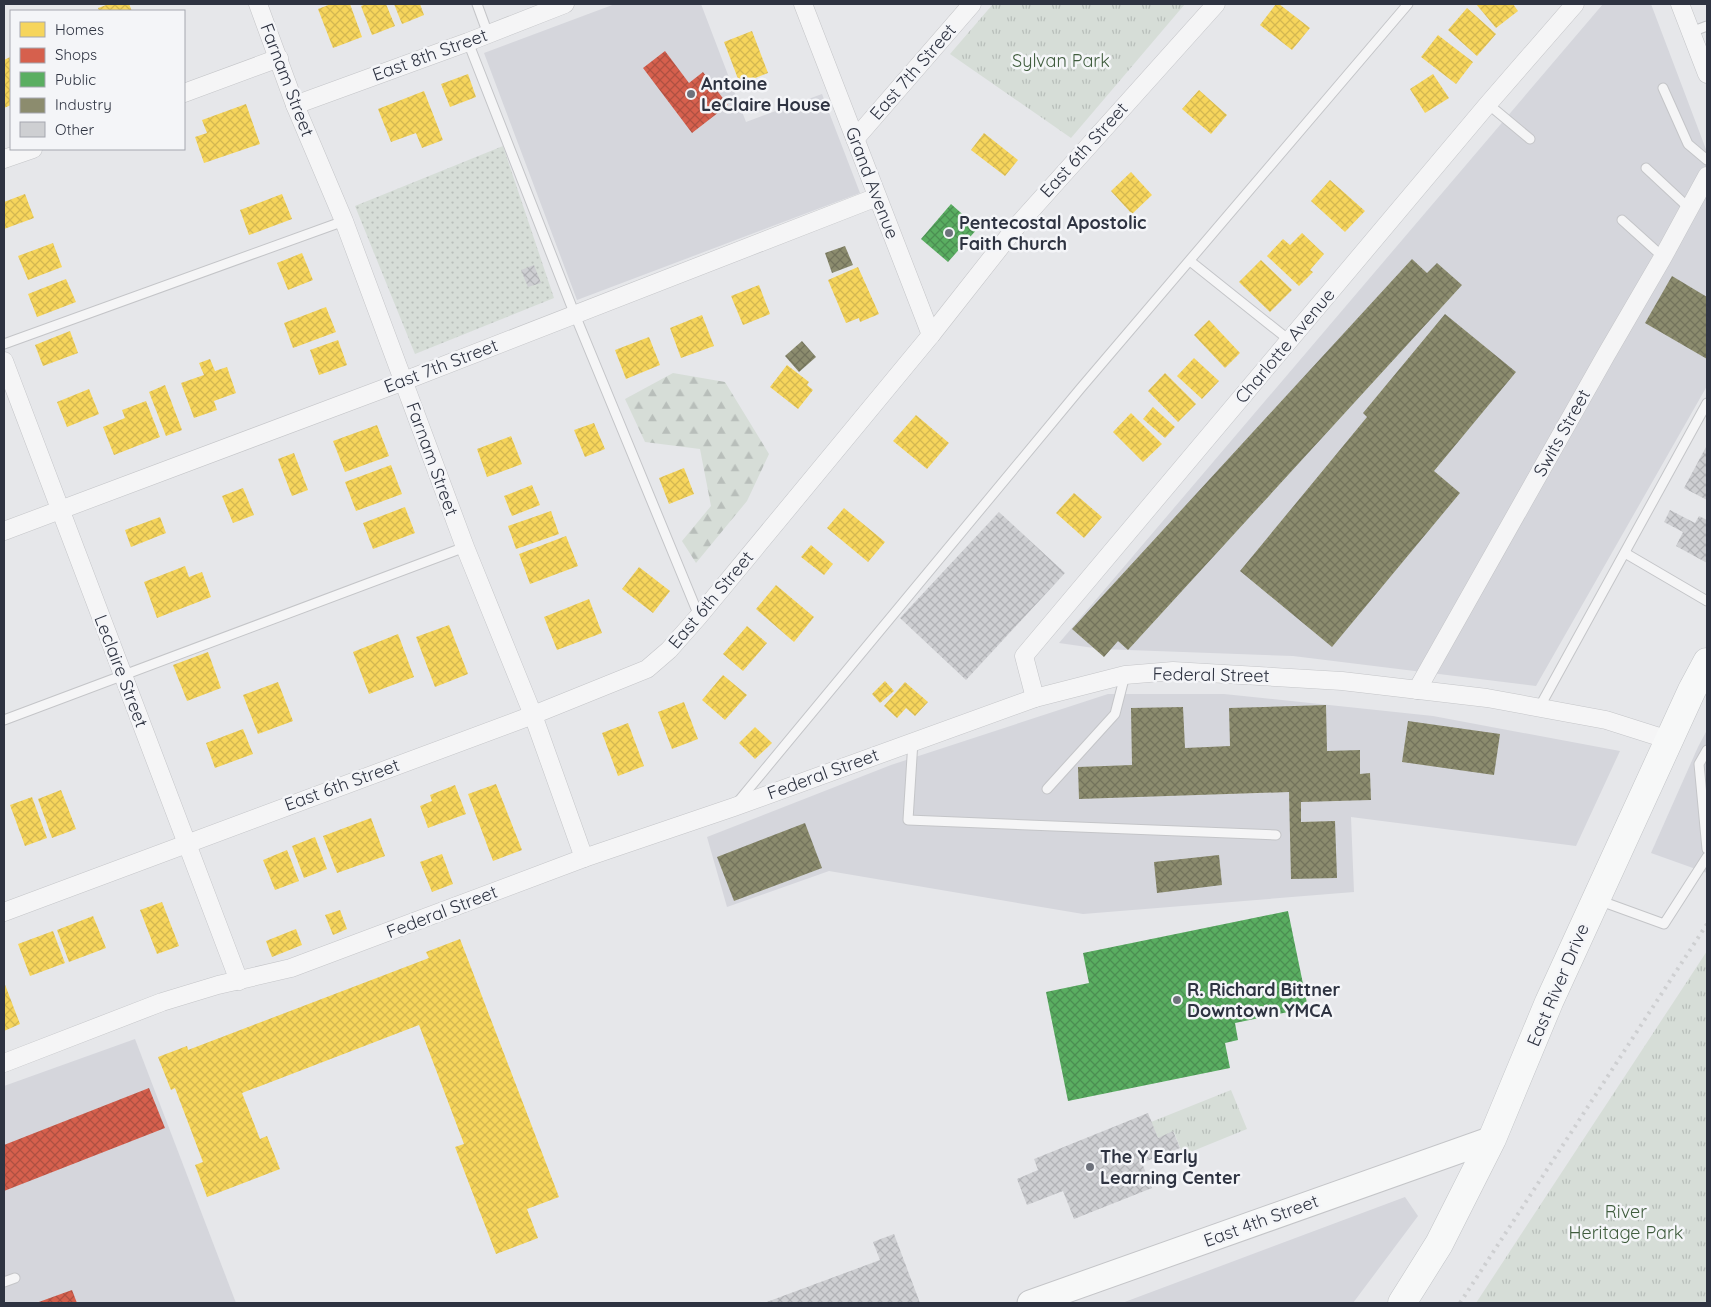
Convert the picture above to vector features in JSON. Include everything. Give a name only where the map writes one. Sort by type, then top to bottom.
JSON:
[{"type":"main road","name":"East River Drive","points":[[1405,1301],[1439,1244],[1492,1139],[1549,1002],[1669,740],[1707,662]]},
{"type":"main road","name":"East 4th Street","points":[[1030,1303],[1492,1139]]},
{"type":"street","name":"Farnam Street","points":[[258,4],[295,105],[344,221],[465,547],[533,715],[584,858]]},
{"type":"street","name":"East 8th Street","points":[[295,105],[468,42],[565,4]]},
{"type":"street","name":"Grand Avenue","points":[[803,4],[931,335]]},
{"type":"street","name":"East 7th Street","points":[[855,139],[972,4]]},
{"type":"street","name":"East 6th Street","points":[[4,912],[533,715],[647,669],[669,650],[699,616],[931,335],[1016,227],[1216,4]]},
{"type":"street","name":"Charlotte Avenue","points":[[1035,698],[1024,656],[1488,104],[1575,4]]},
{"type":"street","points":[[1680,4],[1699,29],[1707,74]]},
{"type":"street","points":[[185,93],[279,58]]},
{"type":"street","points":[[4,159],[30,150]]},
{"type":"street","name":"Swits Street","points":[[1417,690],[1707,176]]},
{"type":"street","name":"East 7th Street","points":[[4,531],[404,381],[877,197]]},
{"type":"street","name":"Leclaire Street","points":[[4,361],[238,981]]},
{"type":"street","name":"Federal Street","points":[[4,1063],[162,1002],[218,985],[291,968],[584,858],[734,807],[1035,698],[1125,675],[1173,671],[1342,681],[1487,698],[1606,720],[1669,740]]},
{"type":"lane","points":[[476,4],[488,34]]},
{"type":"lane","points":[[734,807],[1080,389],[1408,4]]},
{"type":"lane","points":[[468,42],[575,315],[699,616]]},
{"type":"lane","points":[[1663,88],[1688,144],[1707,160]]},
{"type":"lane","points":[[1488,104],[1530,139]]},
{"type":"lane","points":[[1646,168],[1690,209]]},
{"type":"lane","points":[[1622,220],[1663,257]]},
{"type":"lane","points":[[4,344],[344,221]]},
{"type":"lane","points":[[1190,261],[1289,340]]},
{"type":"lane","points":[[1540,708],[1707,403]]},
{"type":"lane","points":[[4,720],[465,547]]},
{"type":"lane","points":[[1625,553],[1707,601]]},
{"type":"lane","points":[[1048,789],[1115,714],[1125,675]]},
{"type":"lane","points":[[913,741],[908,820],[1276,835]]},
{"type":"lane","points":[[1707,750],[1699,764],[1707,849]]},
{"type":"lane","points":[[1596,899],[1664,924],[1707,858]]},
{"type":"lane","points":[[4,1282],[15,1278]]},
{"type":"shaded area","points":[[615,4],[701,4],[746,122],[822,94],[860,193],[577,300],[484,53]]},
{"type":"shaded area","points":[[1603,4],[1651,4],[1707,152],[1707,386],[1536,686],[1293,656],[1101,649],[1059,643]]},
{"type":"shaded area","points":[[1108,694],[1224,694],[1433,716],[1620,751],[1576,846],[1351,817],[1354,892],[1083,914],[829,871],[727,907],[707,837],[891,765]]},
{"type":"shaded area","points":[[1707,730],[1707,873],[1651,853]]},
{"type":"shaded area","points":[[135,1039],[236,1303],[4,1303],[4,1086]]},
{"type":"shaded area","points":[[1405,1197],[1418,1216],[1353,1303],[1122,1303]]},
{"type":"green space","name":"Sylvan Park","points":[[993,4],[1185,4],[1071,138],[950,54]]},
{"type":"green space","points":[[503,146],[554,298],[415,354],[355,206]]},
{"type":"green space","points":[[673,373],[725,382],[769,454],[747,501],[696,563],[682,541],[711,506],[700,449],[645,442],[625,399]]},
{"type":"green space","name":"River Heritage Park","points":[[1707,951],[1707,1303],[1476,1303]]},
{"type":"green space","points":[[1231,1090],[1247,1129],[1183,1155],[1174,1132],[1158,1138],[1151,1122]]},
{"type":"building: Homes","points":[[109,4],[129,4],[132,10],[99,10],[98,8]]},
{"type":"building: Homes","points":[[331,4],[350,4],[362,37],[333,48],[318,9]]},
{"type":"building: Homes","points":[[366,4],[386,4],[395,26],[372,35],[361,6]]},
{"type":"building: Homes","points":[[394,4],[420,4],[424,15],[402,24]]},
{"type":"building: Homes","points":[[1276,4],[1279,4],[1310,28],[1292,50],[1260,25]]},
{"type":"building: Homes","points":[[1476,4],[1513,4],[1518,11],[1496,28]]},
{"type":"building: Homes","points":[[1467,8],[1496,34],[1477,56],[1448,30]]},
{"type":"building: Homes","points":[[752,31],[768,73],[740,84],[724,42]]},
{"type":"building: Homes","points":[[1438,35],[1473,62],[1456,84],[1421,57]]},
{"type":"building: Homes","points":[[10,57],[10,105],[4,108],[4,60]]},
{"type":"building: Homes","points":[[468,74],[476,97],[450,107],[441,84]]},
{"type":"building: Homes","points":[[1433,74],[1449,98],[1425,113],[1410,89]]},
{"type":"building: Homes","points":[[1199,90],[1227,115],[1211,134],[1182,109]]},
{"type":"building: Homes","points":[[424,91],[443,140],[422,148],[416,133],[391,142],[378,109]]},
{"type":"building: Homes","points":[[246,104],[260,144],[204,163],[195,137],[207,133],[202,120]]},
{"type":"building: Homes","points":[[984,133],[1018,160],[1005,176],[971,150]]},
{"type":"building: Homes","points":[[1131,172],[1152,195],[1132,214],[1111,191]]},
{"type":"building: Homes","points":[[1330,180],[1365,211],[1345,232],[1311,201]]},
{"type":"building: Homes","points":[[25,194],[34,218],[4,229],[4,202]]},
{"type":"building: Homes","points":[[282,194],[292,219],[249,235],[240,210]]},
{"type":"building: Homes","points":[[1302,233],[1324,254],[1310,270],[1313,272],[1299,286],[1267,256],[1283,239],[1290,245]]},
{"type":"building: Homes","points":[[53,243],[62,267],[28,280],[18,256]]},
{"type":"building: Homes","points":[[302,253],[313,280],[288,290],[277,263]]},
{"type":"building: Homes","points":[[1261,260],[1292,290],[1270,312],[1239,282]]},
{"type":"building: Homes","points":[[858,267],[879,314],[860,322],[859,318],[846,323],[828,280]]},
{"type":"building: Homes","points":[[66,279],[76,302],[37,317],[28,294]]},
{"type":"building: Homes","points":[[759,285],[770,314],[743,325],[731,296]]},
{"type":"building: Homes","points":[[326,307],[336,332],[293,348],[284,323]]},
{"type":"building: Homes","points":[[702,315],[714,346],[681,358],[670,328]]},
{"type":"building: Homes","points":[[1209,320],[1240,353],[1225,368],[1194,335]]},
{"type":"building: Homes","points":[[70,331],[78,353],[43,366],[35,345]]},
{"type":"building: Homes","points":[[649,337],[660,365],[626,379],[615,350]]},
{"type":"building: Homes","points":[[338,340],[347,365],[319,375],[310,350]]},
{"type":"building: Homes","points":[[1194,358],[1219,381],[1202,399],[1177,376]]},
{"type":"building: Homes","points":[[210,359],[215,371],[227,367],[236,393],[214,401],[217,410],[194,418],[181,383],[204,375],[199,363]]},
{"type":"building: Homes","points":[[787,365],[809,382],[807,385],[813,390],[798,409],[770,387]]},
{"type":"building: Homes","points":[[1165,373],[1196,404],[1178,422],[1148,391]]},
{"type":"building: Homes","points":[[165,385],[182,430],[166,436],[149,392]]},
{"type":"building: Homes","points":[[89,389],[99,414],[67,427],[57,402]]},
{"type":"building: Homes","points":[[146,401],[160,437],[114,455],[103,427],[125,418],[122,410]]},
{"type":"building: Homes","points":[[1153,407],[1175,427],[1165,438],[1143,419]]},
{"type":"building: Homes","points":[[1131,413],[1162,444],[1143,462],[1113,432]]},
{"type":"building: Homes","points":[[916,415],[949,443],[927,469],[893,441]]},
{"type":"building: Homes","points":[[594,423],[605,449],[585,457],[574,430]]},
{"type":"building: Homes","points":[[377,425],[389,456],[345,472],[333,441]]},
{"type":"building: Homes","points":[[511,436],[522,464],[487,477],[477,449]]},
{"type":"building: Homes","points":[[294,453],[308,490],[292,496],[278,459]]},
{"type":"building: Homes","points":[[391,465],[402,494],[356,511],[345,482]]},
{"type":"building: Homes","points":[[684,468],[694,494],[669,504],[659,478]]},
{"type":"building: Homes","points":[[532,485],[540,505],[512,516],[504,496]]},
{"type":"building: Homes","points":[[243,488],[254,515],[233,523],[222,496]]},
{"type":"building: Homes","points":[[1074,493],[1102,517],[1084,538],[1056,513]]},
{"type":"building: Homes","points":[[405,507],[415,533],[373,549],[363,523]]},
{"type":"building: Homes","points":[[844,508],[885,542],[868,562],[827,528]]},
{"type":"building: Homes","points":[[551,511],[559,534],[516,549],[508,526]]},
{"type":"building: Homes","points":[[160,517],[166,533],[131,547],[125,530]]},
{"type":"building: Homes","points":[[566,536],[578,566],[530,584],[519,554]]},
{"type":"building: Homes","points":[[811,545],[833,564],[824,575],[801,557]]},
{"type":"building: Homes","points":[[185,566],[189,577],[202,572],[211,597],[157,618],[144,582]]},
{"type":"building: Homes","points":[[639,567],[670,591],[653,613],[622,589]]},
{"type":"building: Homes","points":[[776,585],[814,617],[794,642],[756,609]]},
{"type":"building: Homes","points":[[589,599],[602,633],[557,650],[544,617]]},
{"type":"building: Homes","points":[[449,625],[468,674],[435,687],[416,637]]},
{"type":"building: Homes","points":[[747,626],[767,643],[743,671],[723,654]]},
{"type":"building: Homes","points":[[398,634],[414,677],[369,694],[353,652]]},
{"type":"building: Homes","points":[[208,652],[221,688],[187,701],[173,665]]},
{"type":"building: Homes","points":[[723,675],[747,695],[725,720],[702,700]]},
{"type":"building: Homes","points":[[885,681],[894,691],[880,703],[872,694]]},
{"type":"building: Homes","points":[[278,682],[293,721],[258,734],[243,695]]},
{"type":"building: Homes","points":[[905,682],[928,702],[915,716],[906,708],[897,718],[884,706]]},
{"type":"building: Homes","points":[[684,702],[698,739],[672,749],[658,712]]},
{"type":"building: Homes","points":[[628,723],[644,766],[618,776],[602,733]]},
{"type":"building: Homes","points":[[755,727],[772,743],[755,759],[739,743]]},
{"type":"building: Homes","points":[[243,729],[253,754],[215,768],[206,743]]},
{"type":"building: Homes","points":[[496,784],[522,850],[493,861],[468,794]]},
{"type":"building: Homes","points":[[455,785],[466,814],[428,828],[420,806],[432,801],[430,795]]},
{"type":"building: Homes","points":[[61,790],[76,829],[52,838],[38,799]]},
{"type":"building: Homes","points":[[32,797],[47,838],[25,846],[10,805]]},
{"type":"building: Homes","points":[[371,818],[385,856],[337,873],[323,836]]},
{"type":"building: Homes","points":[[315,837],[327,869],[304,878],[292,846]]},
{"type":"building: Homes","points":[[287,850],[299,881],[275,890],[263,860]]},
{"type":"building: Homes","points":[[442,854],[453,884],[432,892],[420,862]]},
{"type":"building: Homes","points":[[162,902],[179,946],[157,954],[140,910]]},
{"type":"building: Homes","points":[[340,910],[347,929],[333,935],[325,915]]},
{"type":"building: Homes","points":[[93,916],[106,948],[69,962],[57,930]]},
{"type":"building: Homes","points":[[296,929],[302,945],[272,957],[266,941]]},
{"type":"building: Homes","points":[[53,931],[65,963],[30,976],[18,944]]},
{"type":"building: Homes","points":[[460,939],[559,1197],[527,1209],[538,1238],[496,1254],[455,1147],[464,1144],[419,1025],[242,1093],[260,1139],[267,1136],[280,1169],[207,1197],[195,1165],[203,1162],[175,1088],[171,1090],[158,1057],[187,1046],[188,1050],[429,958],[426,952]]},
{"type":"building: Homes","points":[[4,982],[20,1024],[4,1031]]},
{"type":"building: Shops","name":"Antoine LeClaire House","points":[[665,51],[689,83],[703,72],[728,105],[692,133],[643,68]]},
{"type":"building: Shops","points":[[149,1088],[165,1128],[4,1191],[4,1145]]},
{"type":"building: Shops","points":[[72,1290],[77,1303],[36,1303]]},
{"type":"building: Public","name":"Pentecostal Apostolic Faith Church","points":[[951,204],[978,228],[948,262],[921,239]]},
{"type":"building: Public","name":"R. Richard Bittner Downtown YMCA","points":[[1288,911],[1308,1008],[1235,1023],[1238,1040],[1225,1043],[1230,1068],[1068,1101],[1046,992],[1089,983],[1083,953]]},
{"type":"building: Industry","points":[[845,246],[853,265],[832,273],[825,253]]},
{"type":"building: Industry","points":[[1412,259],[1427,273],[1437,263],[1462,285],[1128,650],[1118,641],[1104,657],[1072,629]]},
{"type":"building: Industry","points":[[1672,276],[1707,297],[1707,359],[1645,323]]},
{"type":"building: Industry","points":[[1445,314],[1516,372],[1434,471],[1460,493],[1332,647],[1240,571],[1367,417],[1363,413]]},
{"type":"building: Industry","points":[[802,341],[816,357],[799,372],[785,356]]},
{"type":"building: Industry","points":[[1326,705],[1327,751],[1360,750],[1360,774],[1370,773],[1371,800],[1301,802],[1301,822],[1335,821],[1337,878],[1291,879],[1289,792],[1079,799],[1078,767],[1132,765],[1131,708],[1183,707],[1185,748],[1230,746],[1229,708]]},
{"type":"building: Industry","points":[[1408,721],[1500,734],[1494,775],[1402,762]]},
{"type":"building: Industry","points":[[805,823],[822,868],[734,901],[717,857]]},
{"type":"building: Industry","points":[[1219,855],[1222,885],[1157,893],[1154,862]]},
{"type":"building: Other","points":[[534,265],[541,283],[528,287],[521,270]]},
{"type":"building: Other","points":[[1707,448],[1707,500],[1684,488]]},
{"type":"building: Other","points":[[1670,510],[1695,523],[1699,516],[1707,520],[1707,563],[1676,546],[1683,532],[1664,522]]},
{"type":"building: Other","points":[[999,512],[1065,573],[966,680],[900,618]]},
{"type":"building: Other","name":"The Y Early Learning Center","points":[[1148,1113],[1158,1138],[1173,1131],[1180,1148],[1142,1163],[1152,1188],[1074,1219],[1063,1191],[1027,1205],[1017,1179],[1038,1170],[1034,1159]]},
{"type":"building: Other","points":[[894,1234],[920,1303],[764,1303],[880,1260],[873,1242]]},
{"type":"railway","points":[[1460,1303],[1707,924]]},
{"type":"place","name":"Antoine LeClaire House","points":[[691,94]]},
{"type":"place","name":"Pentecostal Apostolic Faith Church","points":[[949,233]]},
{"type":"place","name":"R. Richard Bittner Downtown YMCA","points":[[1177,1000]]},
{"type":"place","name":"The Y Early Learning Center","points":[[1090,1167]]}]
